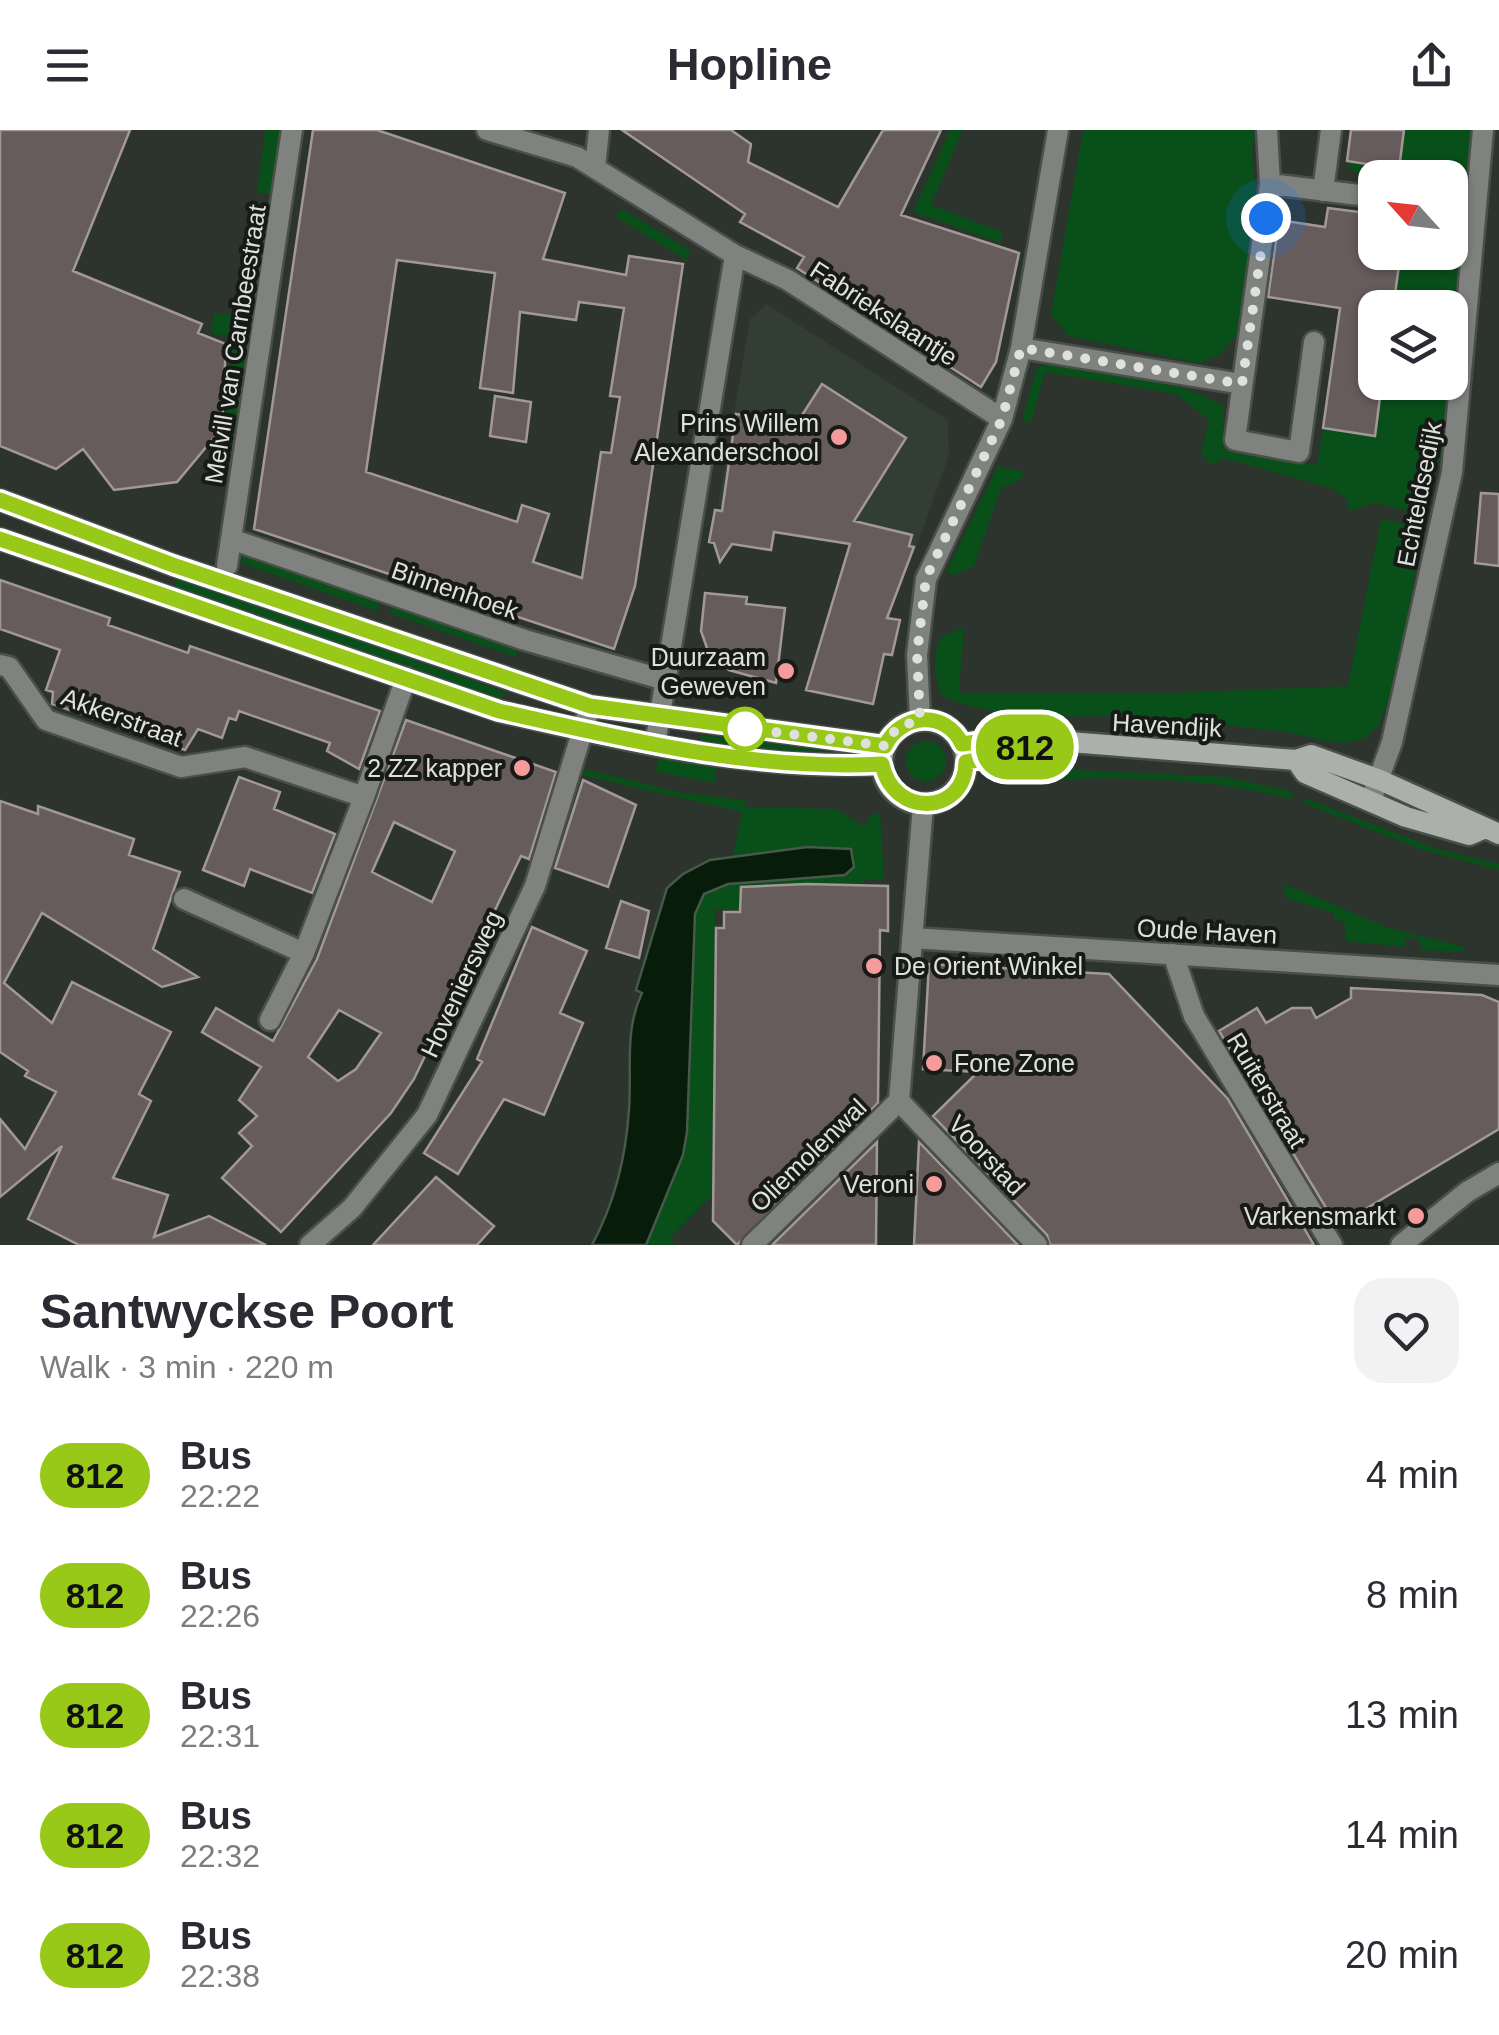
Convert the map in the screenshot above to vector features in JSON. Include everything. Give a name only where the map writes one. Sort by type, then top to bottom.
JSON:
[{"type":"main road","points":[[0,500],[173,565],[590,706],[883,755]]},
{"type":"main road","points":[[0,539],[406,678],[580,743],[656,745],[784,761],[883,755]]},
{"type":"main road","points":[[920,719],[940,722],[957,733],[964,753],[958,789],[942,801],[923,805],[900,797],[891,788],[883,755],[896,729],[920,719]]},
{"type":"main road","name":"Havendijk","points":[[964,753],[1006,738],[1296,760],[1311,755],[1475,820],[1491,832]]},
{"type":"main road","name":"Havendijk","points":[[1296,760],[1305,773],[1439,828],[1469,836],[1491,832]]},
{"type":"street","name":"Melvill van Carnbeestraat","points":[[226,566],[292,130]]},
{"type":"street","name":"Fabriekslaantje","points":[[487,130],[564,152],[595,167],[735,255],[788,280],[1002,419]]},
{"type":"street","points":[[595,167],[599,130]]},
{"type":"street","points":[[920,719],[918,634],[926,578],[1002,419],[1021,348],[1058,130]]},
{"type":"street","points":[[1266,130],[1270,184],[1234,440],[1299,452],[1314,342]]},
{"type":"street","points":[[1323,190],[1331,130]]},
{"type":"street","name":"Echteldsedijk","points":[[1371,800],[1392,742],[1458,438],[1483,130]]},
{"type":"street","points":[[1270,184],[1358,195]]},
{"type":"street","points":[[656,745],[735,255]]},
{"type":"street","points":[[1021,348],[1242,384]]},
{"type":"street","name":"Binnenhoek","points":[[230,539],[525,640],[665,680]]},
{"type":"street","name":"Akkerstraat","points":[[0,665],[9,668],[46,720],[181,766],[245,757],[364,797]]},
{"type":"street","points":[[270,1020],[304,952],[406,678]]},
{"type":"street","name":"Hoveniersweg","points":[[310,1245],[352,1208],[428,1115],[534,886],[590,706]]},
{"type":"street","points":[[900,1101],[923,805]]},
{"type":"street","points":[[184,899],[304,952]]},
{"type":"street","name":"Oude Haven","points":[[912,938],[1499,975]]},
{"type":"street","name":"Ruiterstraat","points":[[1173,954],[1194,1016],[1332,1245]]},
{"type":"street","name":"Oliemolenwal","points":[[752,1245],[900,1101]]},
{"type":"street","name":"Voorstad","points":[[900,1101],[1037,1245]]},
{"type":"street","points":[[1401,1245],[1467,1192],[1499,1173]]},
{"type":"shaded area","name":"Prins Willem Alexanderschool","points":[[766,304],[948,420],[949,455],[917,546],[718,506],[750,319]]},
{"type":"shaded area","points":[[807,847],[851,849],[854,867],[845,875],[728,884],[704,894],[695,914],[683,1155],[646,1245],[592,1245],[613,1196],[622,1162],[629,1109],[631,1036],[642,993],[636,990],[667,888],[683,874],[710,860]]},
{"type":"green space","points":[[265,130],[284,130],[275,194],[257,193]]},
{"type":"green space","points":[[950,130],[963,130],[931,205],[1003,232],[1000,243],[913,212]]},
{"type":"green space","points":[[1083,130],[1255,130],[1252,153],[1256,194],[1237,335],[1219,355],[1199,363],[1068,336],[1051,314]]},
{"type":"green space","points":[[1405,130],[1471,130],[1468,162],[1400,160]]},
{"type":"green space","points":[[1347,163],[1358,164],[1358,173],[1352,171]]},
{"type":"green space","points":[[256,203],[271,203],[259,280],[243,278]]},
{"type":"green space","points":[[622,209],[691,251],[686,260],[616,217]]},
{"type":"green space","points":[[1399,270],[1459,270],[1457,290],[1397,290]]},
{"type":"green space","points":[[240,286],[260,291],[252,343],[211,333],[214,313],[234,315]]},
{"type":"green space","points":[[232,347],[251,354],[235,459],[223,443]]},
{"type":"green space","points":[[1037,367],[1115,373],[1183,388],[1224,406],[1223,449],[1317,465],[1323,429],[1375,437],[1380,400],[1448,400],[1440,461],[1432,467],[1422,514],[1374,503],[1350,511],[1346,498],[1331,488],[1223,458],[1212,466],[1201,453],[1209,420],[1176,394],[1045,372],[1031,423],[1022,420]]},
{"type":"green space","points":[[998,466],[1025,472],[1020,480],[1001,488],[974,566],[955,575],[946,572]]},
{"type":"green space","points":[[1381,519],[1423,528],[1390,697],[1373,732],[1363,738],[1341,743],[1285,732],[1142,717],[1014,714],[965,705],[942,696],[935,666],[938,645],[941,637],[964,627],[959,693],[1170,693],[1348,686]]},
{"type":"green space","points":[[244,552],[380,601],[377,611],[241,563]]},
{"type":"green space","points":[[177,577],[505,692],[501,702],[174,589]]},
{"type":"green space","points":[[393,605],[519,647],[516,657],[389,613]]},
{"type":"green space","points":[[702,735],[842,753],[842,759],[702,744]]},
{"type":"green space","points":[[926,741],[940,747],[946,761],[940,775],[926,781],[912,775],[906,761],[912,747]]},
{"type":"green space","points":[[658,754],[717,764],[715,783],[656,772]]},
{"type":"green space","points":[[584,769],[683,793],[745,800],[745,807],[836,809],[864,826],[869,817],[880,812],[884,880],[865,880],[863,885],[740,886],[739,910],[715,910],[712,1195],[670,1238],[675,1245],[646,1245],[685,1144],[687,981],[692,925],[698,905],[710,890],[728,884],[845,874],[807,847],[733,856],[742,812],[581,775]]},
{"type":"green space","points":[[1056,769],[1227,777],[1293,792],[1291,799],[1223,786],[1154,779],[1014,782],[1013,778]]},
{"type":"green space","points":[[1305,798],[1434,848],[1499,864],[1499,870],[1425,851],[1303,803]]},
{"type":"green space","points":[[1284,884],[1387,927],[1464,947],[1463,952],[1422,950],[1419,939],[1406,937],[1404,947],[1346,941],[1344,921],[1334,920],[1334,913],[1285,898]]},
{"type":"building","points":[[0,130],[130,130],[73,271],[202,324],[198,333],[226,344],[222,428],[177,482],[114,490],[83,449],[56,469],[0,446]]},
{"type":"building","points":[[313,130],[377,130],[565,193],[543,259],[626,275],[629,256],[683,264],[635,586],[614,649],[254,529]],"holes":[[[397,260],[495,273],[480,388],[513,393],[520,312],[576,320],[579,302],[624,308],[610,396],[620,397],[611,453],[601,452],[582,578],[533,562],[549,514],[522,505],[517,522],[366,472]]]},
{"type":"building","points":[[622,130],[731,130],[751,144],[748,162],[838,207],[883,130],[941,130],[901,215],[1019,253],[996,362],[981,387],[797,268],[804,257],[740,222],[745,214]]},
{"type":"building","points":[[1351,130],[1404,130],[1400,160],[1347,161]]},
{"type":"building","points":[[1328,208],[1358,212],[1358,270],[1398,270],[1396,290],[1358,290],[1358,400],[1380,400],[1375,436],[1323,428],[1340,308],[1268,297],[1279,220],[1325,227]]},
{"type":"building","points":[[822,384],[906,438],[854,521],[912,535],[909,546],[914,547],[887,618],[900,620],[892,655],[884,654],[873,704],[806,690],[850,544],[774,532],[771,550],[732,544],[720,562],[714,543],[709,542],[715,510],[722,511],[736,414],[797,423]]},
{"type":"building","points":[[495,396],[531,402],[526,442],[490,436]]},
{"type":"building","points":[[1481,493],[1499,494],[1499,566],[1475,563]]},
{"type":"building","points":[[0,580],[110,618],[108,625],[188,653],[190,646],[380,711],[359,769],[327,751],[330,743],[239,711],[236,720],[229,718],[222,738],[198,729],[185,750],[52,704],[53,692],[46,690],[60,650],[0,629]]},
{"type":"building","points":[[705,593],[747,597],[746,604],[785,608],[776,683],[729,670],[708,651],[701,631]]},
{"type":"building","points":[[406,720],[556,772],[529,859],[521,856],[414,1079],[391,1113],[281,1232],[222,1178],[252,1146],[239,1133],[257,1116],[239,1100],[261,1067],[202,1032],[216,1008],[273,1041],[317,959]],"holes":[[[394,822],[455,851],[432,902],[372,872]],[[339,1010],[381,1033],[356,1069],[338,1081],[308,1057]]]},
{"type":"building","points":[[239,777],[280,792],[274,809],[335,834],[312,893],[250,869],[244,886],[203,870]]},
{"type":"building","points":[[583,780],[636,805],[608,887],[555,868]]},
{"type":"building","points":[[0,801],[38,814],[38,806],[134,839],[129,855],[180,872],[153,949],[198,977],[162,987],[42,913],[4,983],[52,1023],[72,982],[171,1032],[139,1094],[151,1101],[113,1178],[168,1195],[154,1237],[209,1216],[266,1245],[79,1245],[28,1219],[62,1146],[0,1197],[0,1119],[25,1149],[56,1092],[25,1076],[28,1071],[0,1052]]},
{"type":"building","points":[[888,886],[888,931],[880,930],[878,1103],[737,1245],[713,1221],[716,928],[724,928],[724,912],[740,912],[741,887]]},
{"type":"building","points":[[621,901],[649,911],[639,958],[606,948]]},
{"type":"building","points":[[532,927],[587,951],[560,1013],[583,1023],[544,1115],[504,1099],[458,1174],[424,1153],[482,1062],[477,1059]]},
{"type":"building","points":[[929,964],[1109,974],[1228,1099],[1314,1245],[1050,1245],[1047,1235],[933,1116],[978,1072],[923,1069]]},
{"type":"building","points":[[1351,988],[1482,995],[1499,1002],[1499,1129],[1337,1226],[1219,1031],[1257,1008],[1266,1023],[1292,1008],[1311,1008],[1316,1018],[1351,998]]},
{"type":"building","points":[[877,1142],[876,1245],[772,1245]]},
{"type":"building","points":[[919,1142],[1018,1245],[914,1245]]},
{"type":"building","points":[[436,1177],[494,1226],[477,1245],[373,1245]]},
{"type":"bus line","name":"812","points":[[0,500],[173,565],[590,706],[885,746],[896,729],[920,719],[940,722],[957,733],[962,744],[1006,738],[1036,742],[1012,754],[966,762],[958,789],[942,801],[923,805],[900,797],[891,788],[882,764],[852,766],[712,755],[582,734],[499,711],[0,539]]},
{"type":"place","name":"Prins Willem Alexanderschool","points":[[839,437]]},
{"type":"place","name":"Duurzaam Geweven","points":[[786,671]]},
{"type":"place","name":"2 ZZ kapper","points":[[522,768]]},
{"type":"place","name":"De Orient Winkel","points":[[874,966]]},
{"type":"place","name":"Fone Zone","points":[[934,1063]]},
{"type":"place","name":"Veroni","points":[[934,1184]]},
{"type":"place","name":"Varkensmarkt","points":[[1416,1216]]},
{"type":"route","points":[[745,729],[734,727],[885,746],[896,729],[920,719],[917,654],[926,578],[1002,419],[1021,348],[1242,384],[1266,218]]}]
